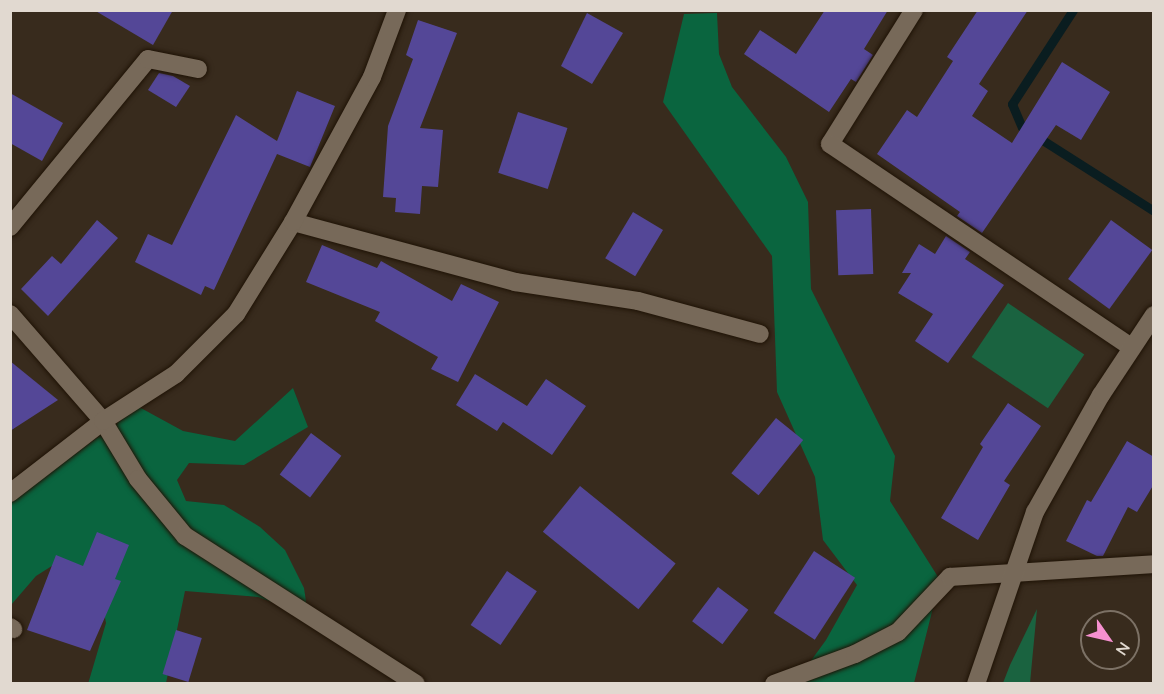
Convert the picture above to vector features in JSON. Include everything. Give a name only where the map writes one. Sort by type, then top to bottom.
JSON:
[{"type":"street","points":[[10,493],[103,421],[176,374],[236,314],[293,222],[372,77],[397,10]]},
{"type":"street","points":[[914,10],[830,144],[1132,348]]},
{"type":"street","points":[[10,227],[148,59],[198,69]]},
{"type":"street","points":[[293,222],[515,282],[638,301],[760,334]]},
{"type":"street","points":[[10,314],[103,421],[138,479],[186,536],[416,684]]},
{"type":"street","points":[[976,684],[1012,570],[1046,491],[1154,315]]},
{"type":"street","points":[[774,684],[855,654],[898,632],[951,577],[1012,570],[1154,564]]},
{"type":"green space","points":[[717,13],[719,54],[732,87],[786,157],[808,202],[811,289],[895,456],[890,501],[940,580],[914,683],[788,683],[802,673],[826,640],[857,585],[823,540],[815,477],[777,392],[772,256],[663,102],[684,14]]},
{"type":"green space","points":[[1008,303],[1084,354],[1048,408],[972,357]]},
{"type":"green space","points":[[293,388],[308,427],[244,465],[189,463],[177,480],[186,501],[224,505],[260,527],[285,550],[304,588],[308,615],[258,597],[185,591],[166,683],[88,684],[106,623],[100,591],[55,564],[36,576],[11,605],[11,501],[139,407],[183,431],[235,441]]},
{"type":"green space","points":[[1037,609],[1030,683],[1003,683],[1010,665]]},
{"type":"building","points":[[94,10],[173,10],[153,45]]},
{"type":"building","points":[[825,10],[888,10],[864,49],[873,55],[856,82],[851,79],[829,112],[744,54],[760,30],[796,54]]},
{"type":"building","points":[[978,10],[1028,10],[979,84],[988,91],[972,116],[1012,143],[1062,62],[1110,92],[1081,140],[1056,125],[982,233],[957,216],[960,212],[877,154],[907,110],[917,117],[953,61],[947,57]]},
{"type":"building","points":[[587,13],[623,33],[592,84],[561,66]]},
{"type":"building","points":[[418,20],[457,33],[420,128],[443,130],[438,187],[422,186],[420,214],[395,212],[396,198],[383,197],[388,126],[413,59],[406,55]]},
{"type":"building","points":[[159,73],[173,76],[190,86],[176,107],[148,90]]},
{"type":"building","points":[[297,91],[335,106],[310,167],[277,154],[214,290],[205,286],[201,295],[135,262],[148,234],[172,245],[236,115],[277,141]]},
{"type":"building","points":[[10,93],[63,123],[42,161],[10,143]]},
{"type":"building","points":[[518,112],[567,128],[548,189],[498,173]]},
{"type":"building","points":[[871,209],[873,274],[838,275],[836,210]]},
{"type":"building","points":[[633,212],[663,230],[635,276],[605,258]]},
{"type":"building","points":[[97,220],[118,238],[48,316],[21,289],[52,256],[61,264]]},
{"type":"building","points":[[1111,220],[1152,250],[1109,309],[1068,279]]},
{"type":"building","points":[[946,236],[970,252],[965,259],[1004,285],[948,363],[915,341],[933,314],[898,293],[911,273],[902,273],[919,244],[935,254]]},
{"type":"building","points":[[322,245],[377,268],[381,261],[452,301],[461,284],[499,302],[458,382],[431,369],[438,357],[375,321],[380,312],[306,282]]},
{"type":"building","points":[[10,361],[58,400],[10,431]]},
{"type":"building","points":[[475,374],[527,406],[546,379],[586,406],[552,455],[503,422],[497,431],[456,405]]},
{"type":"building","points":[[1008,403],[1041,426],[1004,481],[1010,485],[978,540],[941,518],[983,447],[980,444]]},
{"type":"building","points":[[776,418],[803,440],[759,495],[731,473]]},
{"type":"building","points":[[311,433],[341,456],[310,497],[280,475]]},
{"type":"building","points":[[1127,441],[1154,457],[1154,484],[1137,512],[1128,507],[1103,556],[1097,556],[1066,541],[1087,500],[1091,502]]},
{"type":"building","points":[[580,486],[676,563],[638,609],[543,532]]},
{"type":"building","points":[[97,532],[129,545],[115,579],[121,581],[90,651],[27,630],[56,555],[83,566]]},
{"type":"building","points":[[814,551],[855,578],[815,640],[774,613]]},
{"type":"building","points":[[507,571],[537,591],[500,645],[471,625]]},
{"type":"building","points":[[718,587],[748,610],[722,644],[692,621]]},
{"type":"building","points":[[176,630],[202,638],[188,682],[163,674]]},
{"type":"waterway","points":[[1073,10],[1012,104],[1022,127],[1154,211]]}]
